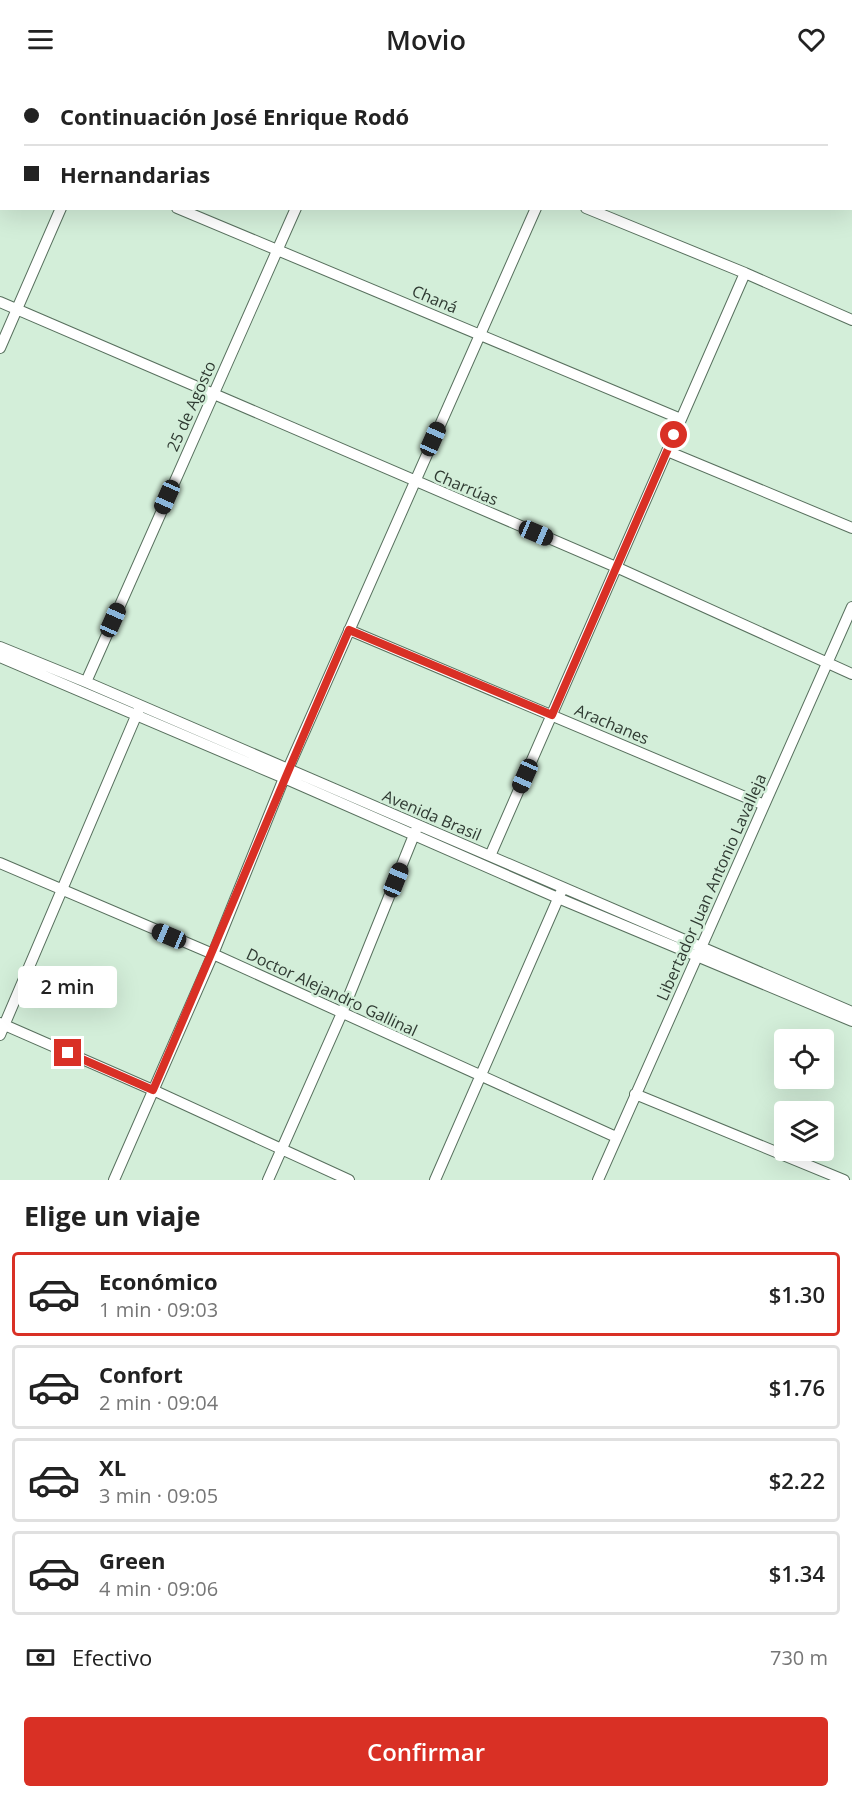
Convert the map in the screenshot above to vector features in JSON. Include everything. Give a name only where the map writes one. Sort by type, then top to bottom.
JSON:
[{"type":"street","points":[[0,348],[60,210]]},
{"type":"street","name":"Chaná","points":[[182,210],[681,419]]},
{"type":"street","name":"25 de Agosto","points":[[86,682],[295,210]]},
{"type":"street","points":[[114,1180],[213,954],[286,773],[536,210]]},
{"type":"street","points":[[591,210],[852,320]]},
{"type":"street","points":[[490,856],[745,273]]},
{"type":"street","name":"Charrúas","points":[[0,302],[616,567],[852,674]]},
{"type":"street","points":[[667,451],[852,528]]},
{"type":"street","name":"Libertador Juan Antonio Lavalleja","points":[[598,1180],[852,607]]},
{"type":"street","name":"Arachanes","points":[[349,630],[764,805]]},
{"type":"street","name":"Avenida Brasil","points":[[0,647],[86,682],[138,710]]},
{"type":"street","name":"Avenida Brasil","points":[[0,657],[138,710],[286,773],[852,1021]]},
{"type":"street","points":[[138,710],[1,1028],[153,1090],[349,1180]]},
{"type":"street","points":[[268,1180],[342,1013],[416,831]]},
{"type":"street","name":"Avenida Brasil","points":[[416,831],[490,856],[560,893]]},
{"type":"street","name":"Doctor Alejandro Gallinal","points":[[0,862],[213,954],[616,1137]]},
{"type":"street","points":[[435,1180],[560,893]]},
{"type":"street","name":"Avenida Brasil","points":[[698,952],[852,1012]]},
{"type":"street","points":[[635,1094],[844,1180]]},
{"type":"route","points":[[68,1053],[153,1090],[213,954],[284,778],[349,630],[552,715],[674,435]]}]
